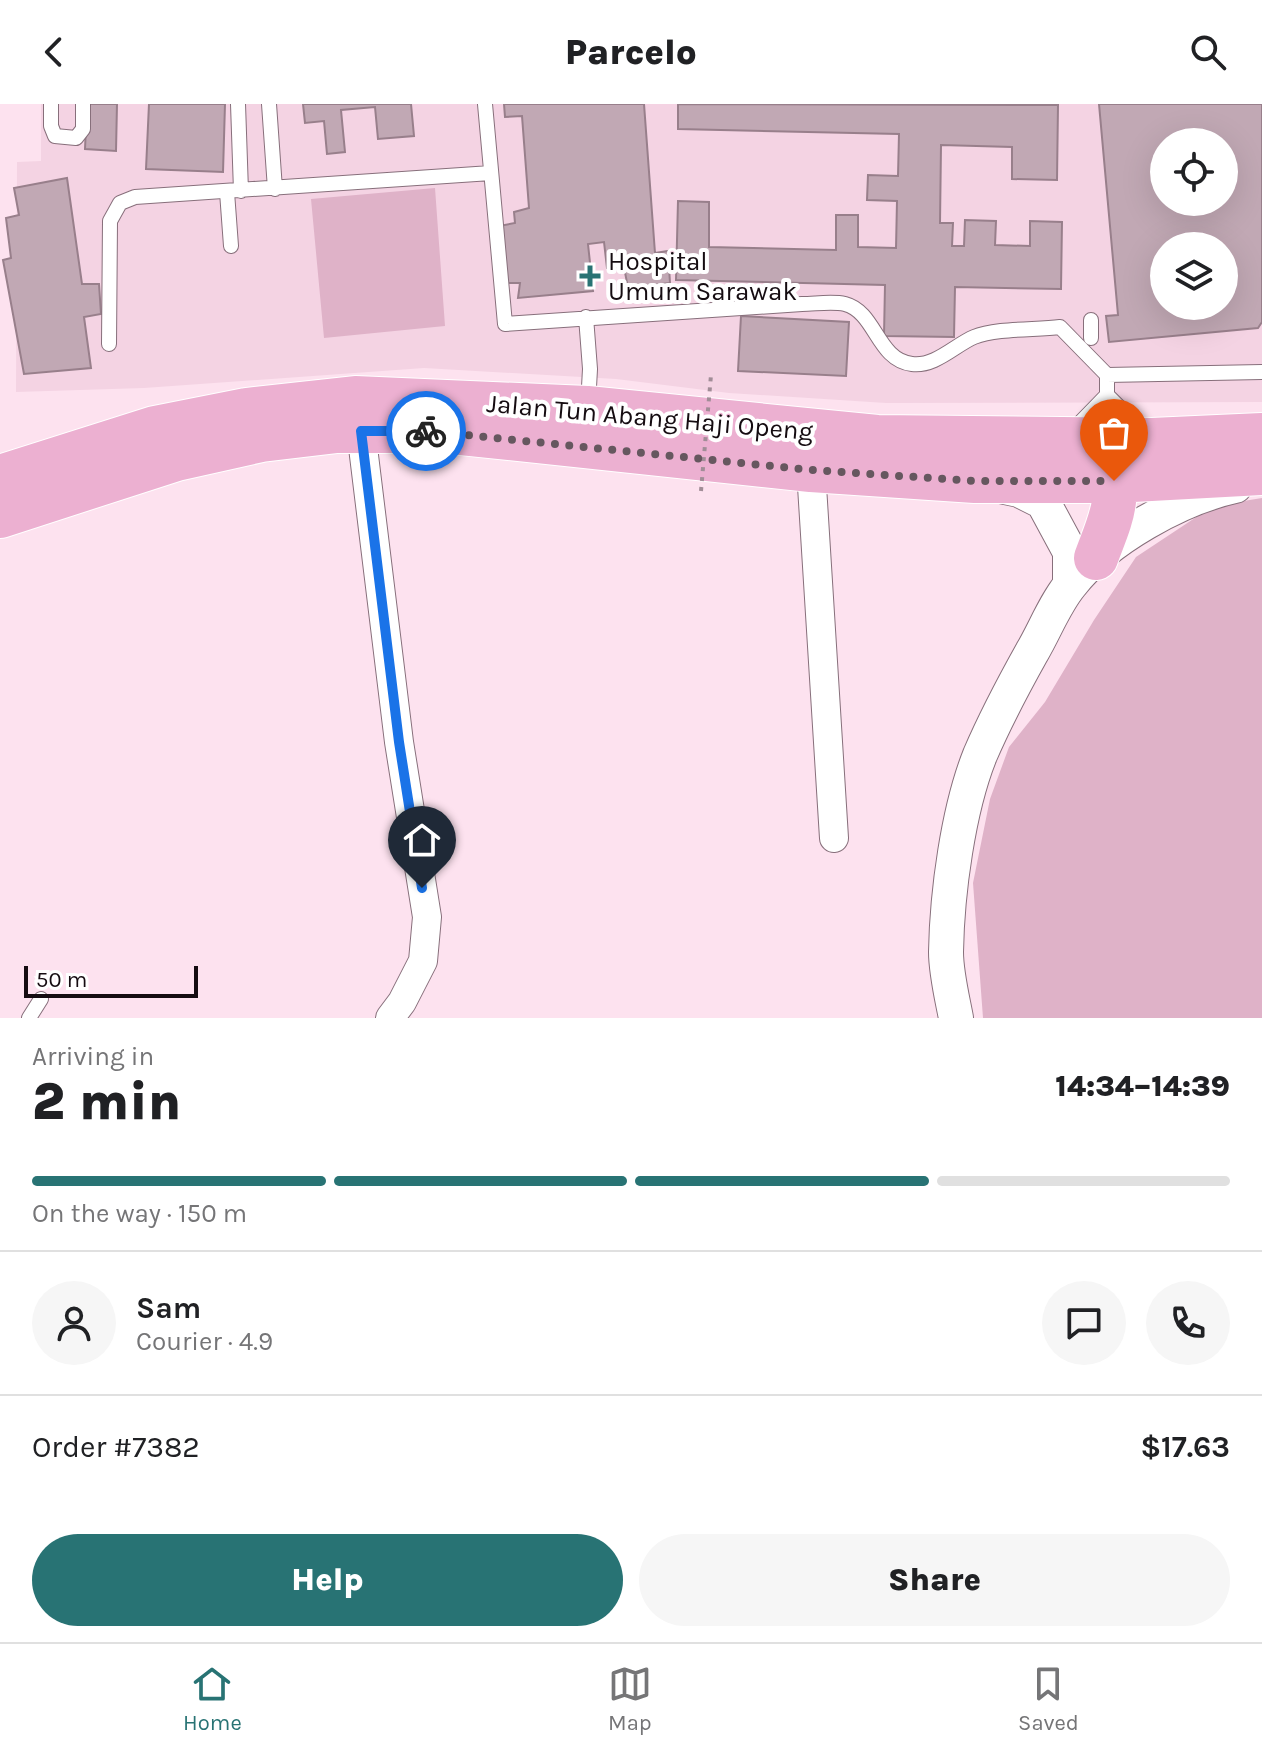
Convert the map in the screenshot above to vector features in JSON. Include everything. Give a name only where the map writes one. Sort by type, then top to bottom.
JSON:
[{"type":"main road","name":"Jalan Tun Abang Haji Openg","points":[[0,477],[155,428],[246,410],[355,398],[587,408],[877,437],[1152,440],[1262,435]]},
{"type":"main road","name":"Jalan Tun Abang Haji Openg","points":[[0,516],[176,459],[261,440],[337,431],[442,431],[811,470],[975,481],[1114,481],[1262,473]]},
{"type":"main road","points":[[877,437],[926,453],[1089,458],[1101,463],[1114,481],[1112,512],[1083,571]]},
{"type":"street","points":[[361,431],[399,742],[427,917],[423,961],[390,1018]]},
{"type":"street","points":[[811,470],[834,838]]},
{"type":"street","points":[[956,1018],[946,954],[960,824],[979,758],[1005,700],[1083,571],[1136,529],[1172,508],[1205,493],[1262,480]]},
{"type":"street","points":[[975,481],[1019,490],[1043,502],[1083,571]]},
{"type":"lane","points":[[51,104],[51,126],[55,136],[76,138],[83,129],[83,104]]},
{"type":"lane","points":[[231,246],[238,104]]},
{"type":"lane","points":[[269,104],[275,189]]},
{"type":"lane","points":[[485,104],[505,324],[802,304],[846,304],[858,311],[887,351],[900,361],[913,364],[925,364],[976,336],[1060,327],[1107,375],[1107,395],[1065,439]]},
{"type":"lane","points":[[109,344],[110,221],[120,203],[135,197],[491,173]]},
{"type":"lane","points":[[586,317],[590,369],[587,408]]},
{"type":"lane","points":[[1091,320],[1091,338]]},
{"type":"lane","points":[[1107,375],[1262,372]]},
{"type":"lane","points":[[1107,395],[1152,440]]},
{"type":"lane","points":[[29,1018],[41,999]]},
{"type":"path","points":[[701,491],[711,375]]},
{"type":"shaded area","name":"Hospital Umum Sarawak","points":[[41,104],[1262,104],[1262,402],[886,403],[729,393],[616,379],[424,368],[144,388],[16,392],[17,162],[41,161]]},
{"type":"shaded area","points":[[435,188],[445,326],[324,338],[311,199]]},
{"type":"shaded area","points":[[1262,498],[1262,1018],[983,1018],[973,883],[990,799],[1009,747],[1045,702],[1136,557],[1213,506]]},
{"type":"building","points":[[87,104],[117,104],[116,151],[85,149]]},
{"type":"building","points":[[149,104],[225,104],[223,172],[146,169]]},
{"type":"building","points":[[303,104],[411,104],[414,136],[378,139],[375,107],[341,110],[345,152],[327,154],[324,121],[305,123]]},
{"type":"building","points":[[504,104],[644,104],[655,253],[668,251],[670,283],[628,288],[624,267],[607,268],[604,242],[588,244],[593,291],[518,298],[520,283],[507,283],[499,226],[515,223],[514,212],[529,208],[522,116],[505,117]]},
{"type":"building","points":[[678,104],[1058,105],[1057,180],[1012,179],[1012,147],[941,145],[940,223],[953,223],[952,246],[964,246],[965,220],[996,221],[995,245],[1030,246],[1030,221],[1062,222],[1061,289],[955,287],[954,337],[884,336],[885,285],[676,280],[678,201],[709,202],[709,247],[836,250],[836,215],[858,215],[858,247],[896,248],[897,201],[867,200],[868,175],[898,176],[899,134],[678,129]]},
{"type":"building","points":[[1099,104],[1262,104],[1262,322],[1258,328],[1109,342],[1106,316],[1118,315]]},
{"type":"building","points":[[67,178],[82,284],[99,284],[101,314],[84,317],[91,368],[24,374],[3,260],[11,258],[6,218],[19,215],[14,188]]},
{"type":"building","points":[[741,316],[849,322],[846,376],[738,371]]},
{"type":"way so far","points":[[426,431],[811,470],[975,481],[1114,481]]},
{"type":"place","name":"Hospital Umum Sarawak","points":[[590,276]]},
{"type":"route","points":[[422,888],[399,742],[361,431],[426,431]]}]
